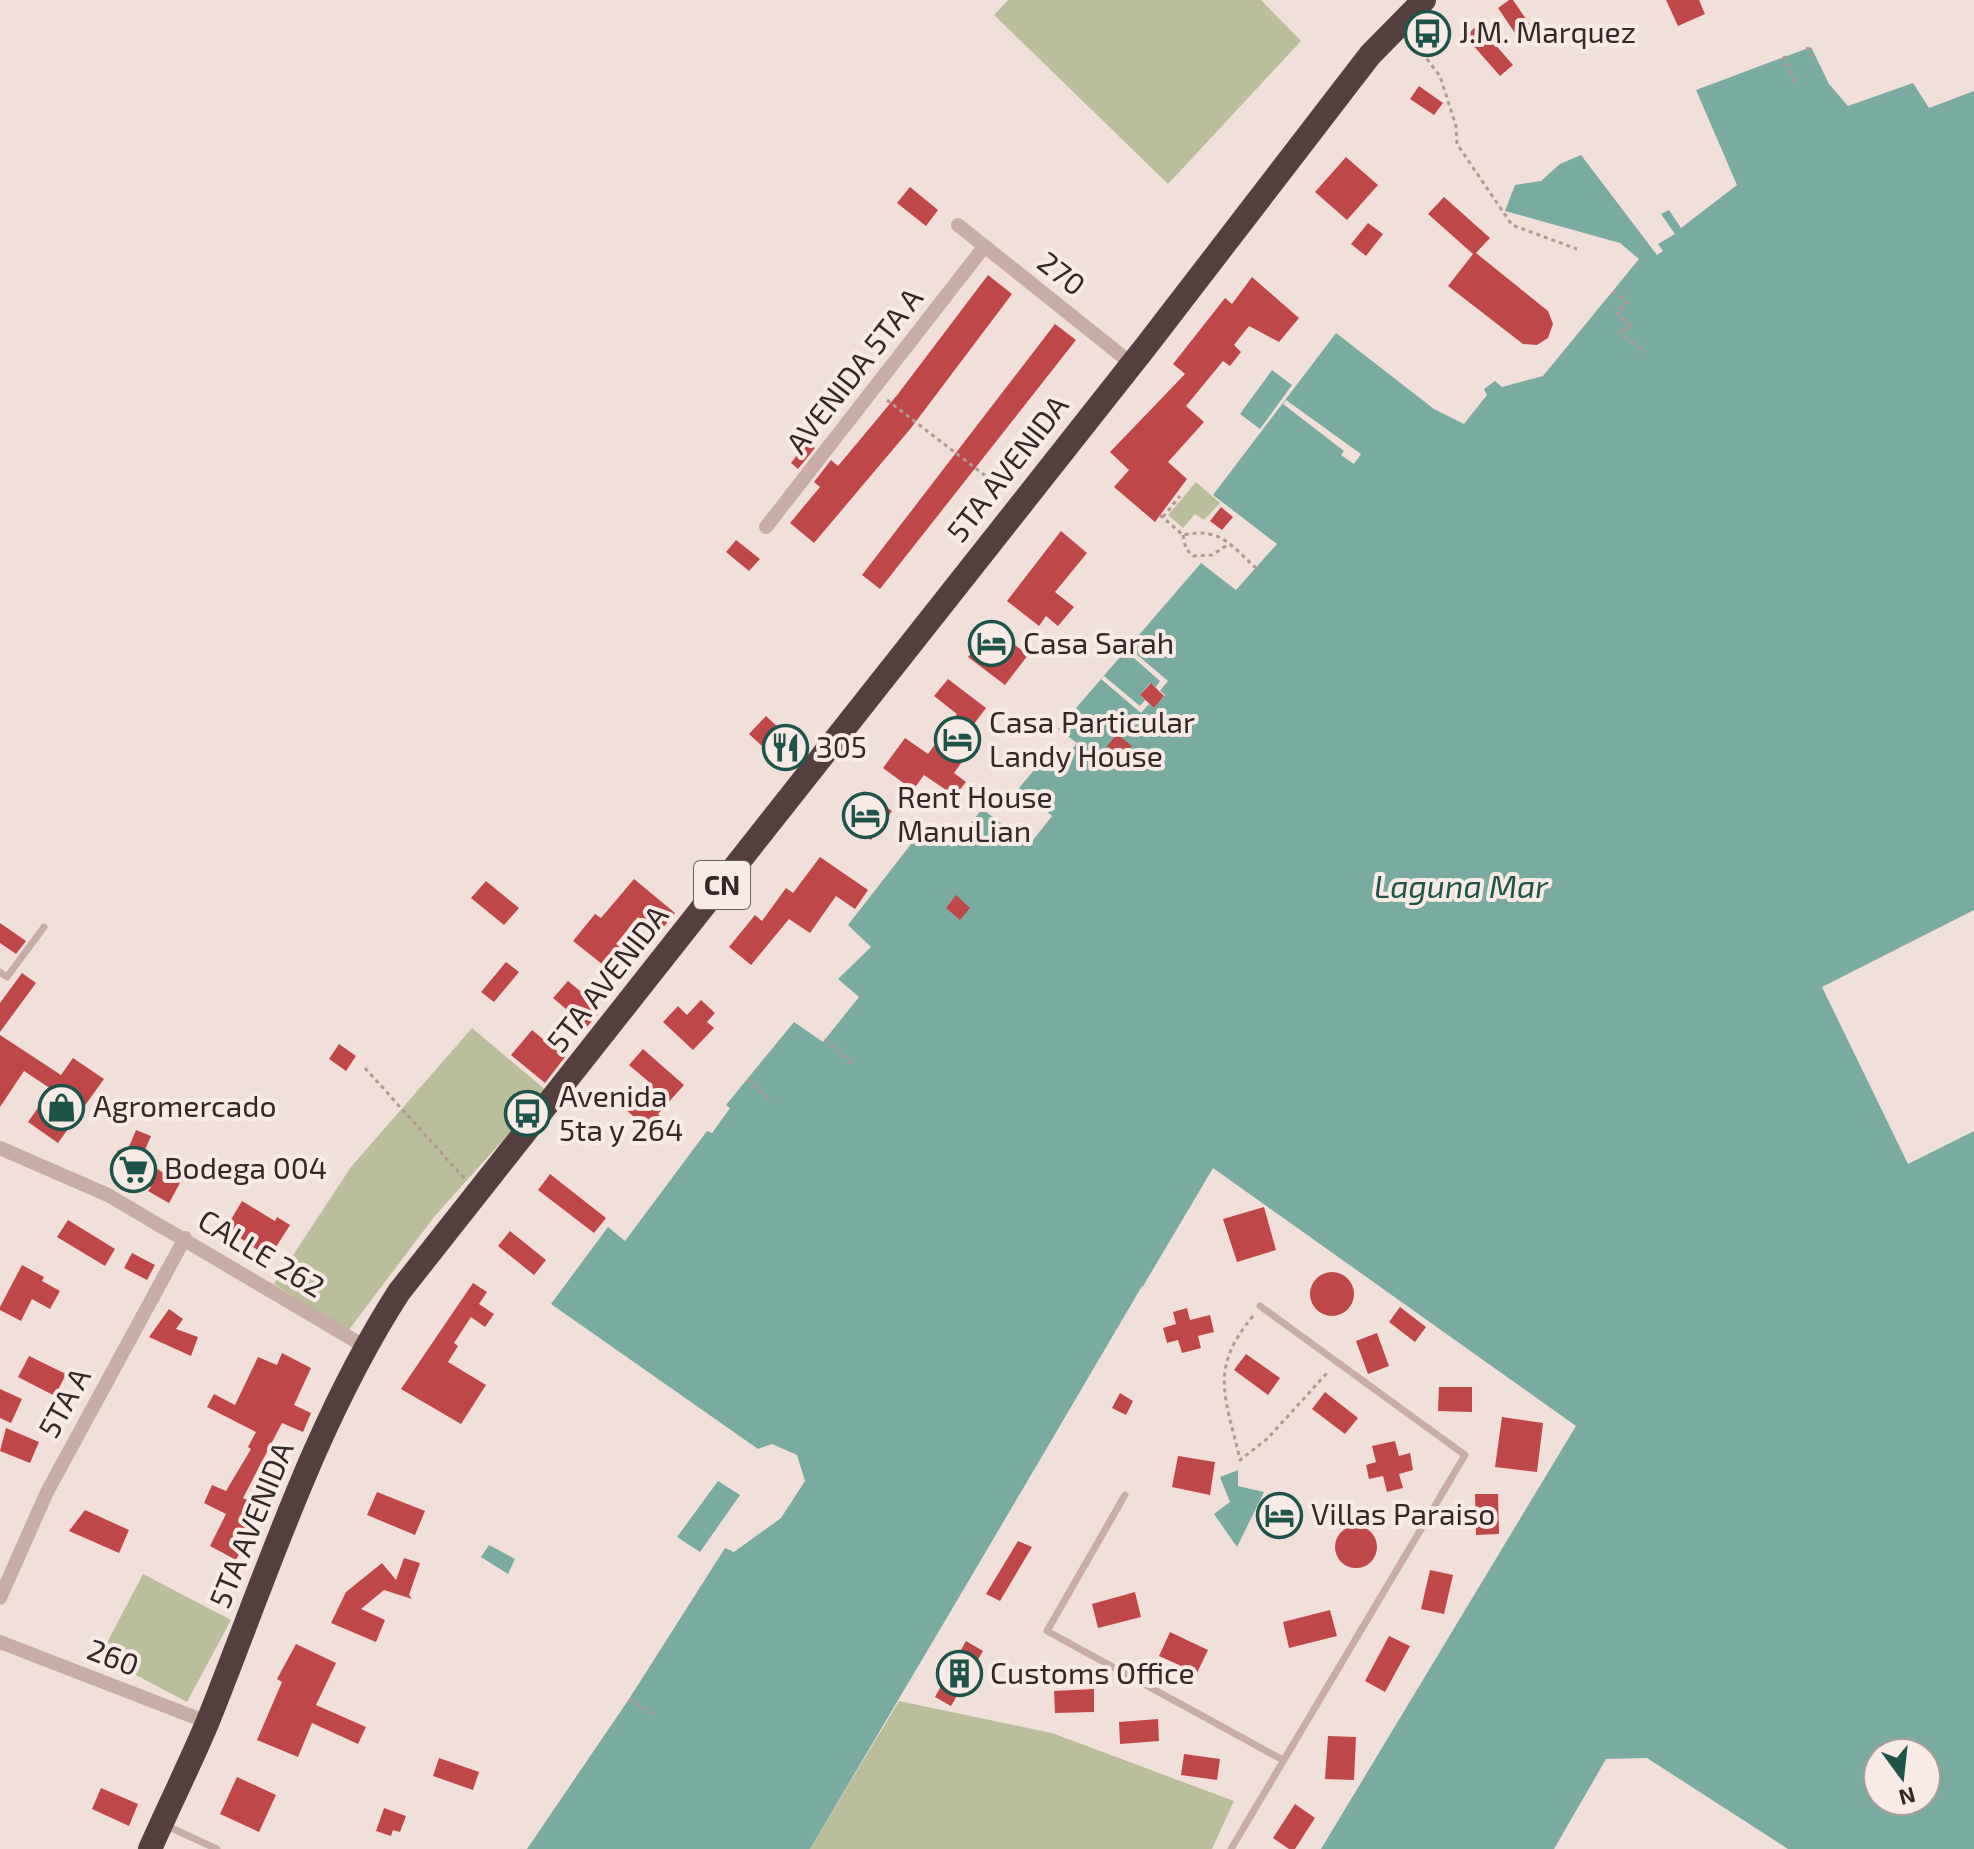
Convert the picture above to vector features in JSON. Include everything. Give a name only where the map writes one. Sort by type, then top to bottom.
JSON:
[{"type":"highway","name":"5TA AVENIDA","points":[[150,1849],[207,1722],[291,1509],[364,1346],[399,1292],[1132,364],[1351,79],[1424,0]]},
{"type":"street","name":"270","points":[[958,225],[1132,364]]},
{"type":"street","name":"AVENIDA 5TA A","points":[[766,527],[984,247]]},
{"type":"street","name":"CALLE 262","points":[[0,1148],[108,1195],[364,1346]]},
{"type":"street","name":"5TA A","points":[[0,1598],[47,1492],[185,1238]]},
{"type":"street","name":"260","points":[[0,1642],[207,1722]]},
{"type":"lane","points":[[0,972],[7,977],[44,927]]},
{"type":"lane","points":[[1231,1849],[1281,1759],[1361,1634],[1465,1455],[1260,1306]]},
{"type":"lane","points":[[1125,1495],[1047,1631],[1281,1759]]},
{"type":"lane","points":[[161,1823],[217,1849]]},
{"type":"path","points":[[1400,24],[1440,76],[1456,126],[1457,144],[1512,225],[1577,249]]},
{"type":"path","points":[[1807,47],[1811,57]]},
{"type":"path","points":[[1784,56],[1796,86]]},
{"type":"path","points":[[1613,291],[1627,302],[1617,313],[1631,326],[1619,333],[1645,352]]},
{"type":"path","points":[[873,389],[1021,503]]},
{"type":"path","points":[[1180,496],[1162,516],[1183,535],[1186,549],[1193,556],[1212,555],[1229,544]]},
{"type":"path","points":[[1183,535],[1204,531],[1219,535],[1256,568]]},
{"type":"path","points":[[825,1039],[853,1064]]},
{"type":"path","points":[[365,1068],[476,1192]]},
{"type":"path","points":[[748,1079],[771,1100]]},
{"type":"path","points":[[1260,1306],[1240,1332],[1224,1361],[1224,1389],[1240,1460],[1267,1439],[1337,1362]]},
{"type":"path","points":[[629,1699],[654,1714]]},
{"type":"green space","points":[[1008,0],[1261,0],[1301,41],[1168,184],[994,15]]},
{"type":"green space","points":[[1196,482],[1220,503],[1204,520],[1195,514],[1183,528],[1168,515]]},
{"type":"green space","points":[[472,1028],[547,1091],[434,1217],[348,1331],[274,1284],[351,1167]]},
{"type":"green space","points":[[143,1574],[231,1620],[187,1702],[100,1656]]},
{"type":"green space","points":[[899,1701],[1052,1733],[1234,1801],[1212,1849],[810,1849]]},
{"type":"water","name":"Laguna Mar","points":[[1811,47],[1829,84],[1848,106],[1913,83],[1929,108],[1974,91],[1974,910],[1822,987],[1908,1164],[1974,1131],[1974,1849],[1788,1849],[1647,1758],[1606,1759],[1554,1849],[1321,1849],[1576,1426],[1213,1168],[810,1849],[527,1849],[629,1699],[725,1548],[734,1552],[781,1518],[805,1481],[797,1455],[772,1444],[758,1449],[551,1304],[608,1227],[625,1241],[707,1131],[712,1133],[730,1108],[726,1105],[794,1022],[823,1042],[859,997],[838,979],[871,947],[848,925],[922,830],[952,847],[982,809],[1030,844],[1052,816],[1019,788],[1039,764],[1048,763],[1057,768],[1077,743],[1058,729],[1201,563],[1236,590],[1277,544],[1213,495],[1336,333],[1434,409],[1464,424],[1487,395],[1484,389],[1495,381],[1502,387],[1543,376],[1639,259],[1620,243],[1505,211],[1515,185],[1541,181],[1560,164],[1581,155],[1657,255],[1663,251],[1658,244],[1675,234],[1661,214],[1669,210],[1681,228],[1737,185],[1696,90]]},
{"type":"water","points":[[1272,370],[1292,385],[1260,429],[1240,414]]},
{"type":"water","points":[[1238,1470],[1238,1486],[1264,1492],[1237,1547],[1214,1514],[1230,1502],[1220,1477]]},
{"type":"water","points":[[718,1481],[740,1495],[700,1552],[677,1537]]},
{"type":"water","points":[[489,1545],[515,1559],[508,1574],[481,1557]]},
{"type":"pier","points":[[1286,400],[1361,454],[1354,464],[1341,455],[1344,451],[1283,404]]},
{"type":"pier","points":[[1129,648],[1168,681],[1160,691],[1165,695],[1154,708],[1149,704],[1141,713],[1101,679],[1104,676],[1140,706],[1145,700],[1140,695],[1150,683],[1156,687],[1160,681],[1126,651]]},
{"type":"pier","points":[[1142,1286],[1145,1289],[960,1605],[956,1603]]},
{"type":"building","points":[[1513,0],[1537,35],[1523,45],[1498,8]]},
{"type":"building","points":[[1666,0],[1699,0],[1705,14],[1678,26]]},
{"type":"building","points":[[1478,25],[1513,65],[1500,76],[1465,36]]},
{"type":"building","points":[[1419,86],[1443,103],[1434,115],[1410,99]]},
{"type":"building","points":[[1346,157],[1378,185],[1347,220],[1315,192]]},
{"type":"building","points":[[910,187],[938,210],[926,226],[897,203]]},
{"type":"building","points":[[1444,197],[1490,238],[1476,253],[1548,311],[1553,324],[1548,338],[1537,345],[1523,344],[1448,286],[1473,254],[1428,214]]},
{"type":"building","points":[[1368,223],[1383,234],[1366,256],[1351,244]]},
{"type":"building","points":[[988,275],[1012,294],[911,428],[814,543],[790,523],[820,487],[814,482],[831,460],[838,466],[898,394]]},
{"type":"building","points":[[1252,277],[1299,318],[1279,342],[1249,326],[1234,345],[1241,352],[1230,366],[1223,361],[1186,406],[1204,422],[1168,462],[1187,479],[1155,522],[1114,487],[1129,470],[1110,452],[1185,374],[1173,364],[1225,298],[1232,304]]},
{"type":"building","points":[[1055,324],[1076,340],[880,589],[862,575]]},
{"type":"building","points":[[807,442],[815,448],[798,469],[791,463]]},
{"type":"building","points":[[1221,507],[1233,517],[1222,530],[1210,521]]},
{"type":"building","points":[[1061,531],[1087,553],[1055,592],[1074,607],[1058,626],[1046,616],[1039,626],[1007,601]]},
{"type":"building","points":[[736,540],[760,559],[749,571],[726,552]]},
{"type":"building","points":[[992,627],[1028,655],[1005,685],[968,657]]},
{"type":"building","points":[[948,679],[986,708],[968,732],[978,739],[954,773],[966,782],[955,796],[924,775],[913,790],[883,768],[905,738],[928,754],[957,714],[934,696]]},
{"type":"building","points":[[1151,683],[1164,696],[1154,708],[1140,695]]},
{"type":"building","points":[[766,716],[796,744],[779,762],[749,734]]},
{"type":"building","points":[[1117,734],[1132,746],[1121,758],[1107,746]]},
{"type":"building","points":[[864,791],[892,811],[871,840],[843,821]]},
{"type":"building","points":[[820,857],[868,890],[855,909],[836,896],[810,933],[789,919],[751,965],[729,947],[755,915],[762,921],[786,888],[793,893]]},
{"type":"building","points":[[634,879],[675,913],[658,934],[638,917],[616,944],[621,948],[617,954],[627,962],[617,976],[573,941],[595,914],[601,918]]},
{"type":"building","points":[[486,881],[519,908],[504,925],[471,898]]},
{"type":"building","points":[[956,895],[970,908],[960,920],[946,908]]},
{"type":"building","points":[[0,923],[26,941],[16,954],[0,943]]},
{"type":"building","points":[[506,962],[519,972],[494,1002],[481,992]]},
{"type":"building","points":[[22,973],[36,983],[0,1032],[0,1003]]},
{"type":"building","points":[[568,981],[602,1009],[587,1027],[553,998]]},
{"type":"building","points":[[701,1000],[715,1013],[707,1022],[714,1028],[693,1050],[663,1022],[678,1006],[687,1015]]},
{"type":"building","points":[[532,1030],[565,1057],[545,1083],[511,1055]]},
{"type":"building","points":[[0,1035],[61,1075],[73,1058],[104,1079],[58,1143],[28,1122],[51,1089],[24,1071],[0,1107]]},
{"type":"building","points":[[339,1044],[356,1056],[346,1071],[329,1059]]},
{"type":"building","points":[[643,1049],[684,1085],[658,1114],[662,1118],[650,1131],[624,1108],[649,1082],[629,1065]]},
{"type":"building","points":[[136,1130],[151,1136],[141,1159],[180,1183],[169,1203],[148,1191],[151,1187],[110,1171],[118,1150],[126,1154]]},
{"type":"building","points":[[550,1174],[606,1218],[594,1233],[538,1190]]},
{"type":"building","points":[[242,1201],[275,1221],[277,1217],[290,1225],[269,1258],[226,1228]]},
{"type":"building","points":[[1264,1207],[1276,1250],[1237,1262],[1223,1219]]},
{"type":"building","points":[[68,1220],[115,1249],[105,1266],[57,1237]]},
{"type":"building","points":[[510,1231],[546,1260],[534,1275],[498,1246]]},
{"type":"building","points":[[132,1253],[155,1265],[147,1280],[124,1268]]},
{"type":"building","points":[[22,1265],[44,1277],[42,1281],[60,1291],[50,1309],[32,1299],[21,1321],[0,1310],[0,1307]]},
{"type":"building","points":[[1332,1272],[1348,1278],[1354,1294],[1348,1310],[1332,1316],[1316,1310],[1310,1294],[1316,1278]]},
{"type":"building","points":[[473,1283],[487,1292],[479,1304],[494,1314],[485,1327],[471,1317],[454,1343],[458,1346],[448,1362],[486,1385],[461,1424],[401,1389]]},
{"type":"building","points":[[1400,1307],[1426,1327],[1415,1342],[1389,1322]]},
{"type":"building","points":[[1187,1308],[1190,1320],[1210,1315],[1214,1332],[1198,1336],[1201,1348],[1182,1353],[1178,1340],[1167,1343],[1163,1328],[1176,1324],[1173,1312]]},
{"type":"building","points":[[169,1309],[183,1319],[176,1329],[198,1337],[191,1356],[149,1337]]},
{"type":"building","points":[[1377,1333],[1389,1366],[1368,1374],[1356,1341]]},
{"type":"building","points":[[282,1353],[311,1368],[294,1405],[311,1413],[303,1432],[282,1423],[243,1498],[264,1508],[236,1560],[210,1546],[226,1514],[204,1503],[212,1485],[226,1491],[251,1449],[248,1447],[256,1432],[207,1407],[214,1394],[235,1405],[258,1357],[277,1365]]},
{"type":"building","points":[[1246,1354],[1280,1378],[1268,1395],[1234,1370]]},
{"type":"building","points":[[29,1356],[66,1374],[55,1396],[18,1377]]},
{"type":"building","points":[[1439,1387],[1472,1387],[1472,1412],[1438,1411]]},
{"type":"building","points":[[0,1389],[22,1399],[11,1423],[0,1418]]},
{"type":"building","points":[[1325,1392],[1358,1418],[1345,1434],[1312,1409]]},
{"type":"building","points":[[1120,1393],[1133,1401],[1126,1415],[1112,1408]]},
{"type":"building","points":[[1502,1417],[1543,1423],[1537,1472],[1495,1467]]},
{"type":"building","points":[[6,1428],[39,1442],[30,1463],[0,1451]]},
{"type":"building","points":[[1395,1441],[1399,1456],[1410,1453],[1413,1470],[1399,1474],[1403,1488],[1387,1492],[1383,1476],[1369,1479],[1366,1465],[1376,1462],[1372,1446]]},
{"type":"building","points":[[1178,1456],[1215,1462],[1210,1495],[1172,1487]]},
{"type":"building","points":[[377,1492],[425,1511],[415,1535],[367,1515]]},
{"type":"building","points":[[1475,1494],[1498,1494],[1499,1534],[1476,1535]]},
{"type":"building","points":[[85,1510],[129,1530],[119,1553],[69,1531]]},
{"type":"building","points":[[1356,1526],[1371,1532],[1377,1547],[1371,1562],[1356,1568],[1341,1562],[1335,1547],[1341,1532]]},
{"type":"building","points":[[1018,1541],[1032,1547],[1000,1601],[986,1594]]},
{"type":"building","points":[[404,1558],[420,1563],[409,1595],[412,1599],[384,1590],[361,1609],[385,1620],[376,1642],[331,1623],[346,1592],[382,1563],[396,1580]]},
{"type":"building","points":[[1430,1570],[1453,1575],[1444,1614],[1421,1609]]},
{"type":"building","points":[[1135,1592],[1141,1617],[1098,1628],[1092,1604]]},
{"type":"building","points":[[1330,1610],[1337,1636],[1289,1648],[1283,1622]]},
{"type":"building","points":[[1170,1632],[1208,1650],[1197,1673],[1159,1656]]},
{"type":"building","points":[[1389,1636],[1410,1646],[1385,1692],[1365,1681]]},
{"type":"building","name":"Customs Office","points":[[966,1641],[983,1651],[951,1706],[935,1697]]},
{"type":"building","points":[[296,1644],[336,1663],[316,1705],[366,1727],[358,1744],[312,1723],[298,1757],[257,1740],[282,1682],[277,1679]]},
{"type":"building","points":[[1094,1689],[1094,1712],[1055,1713],[1054,1691]]},
{"type":"building","points":[[1158,1719],[1159,1741],[1120,1744],[1119,1722]]},
{"type":"building","points":[[1328,1736],[1356,1737],[1354,1780],[1325,1779]]},
{"type":"building","points":[[1184,1754],[1220,1759],[1217,1780],[1181,1775]]},
{"type":"building","points":[[439,1758],[479,1772],[473,1790],[433,1776]]},
{"type":"building","points":[[237,1777],[276,1795],[259,1832],[220,1814]]},
{"type":"building","points":[[101,1788],[138,1804],[129,1826],[92,1809]]},
{"type":"building","points":[[1295,1804],[1315,1818],[1295,1849],[1289,1849],[1273,1838]]},
{"type":"building","points":[[384,1808],[406,1816],[400,1832],[393,1830],[391,1836],[376,1831]]},
{"type":"place","name":"J.M. Marquez","points":[[1428,33]]},
{"type":"place","name":"Casa Sarah","points":[[992,644]]},
{"type":"place","name":"Casa Particular Landy House","points":[[958,740]]},
{"type":"place","name":"305","points":[[785,748]]},
{"type":"place","name":"Rent House ManuLian","points":[[866,815]]},
{"type":"place","name":"Agromercado","points":[[62,1107]]},
{"type":"place","name":"Avenida 5ta y 264","points":[[528,1114]]},
{"type":"place","name":"Bodega 004","points":[[133,1169]]},
{"type":"place","name":"Villas Paraiso","points":[[1280,1515]]},
{"type":"place","name":"Customs Office","points":[[959,1674]]}]
